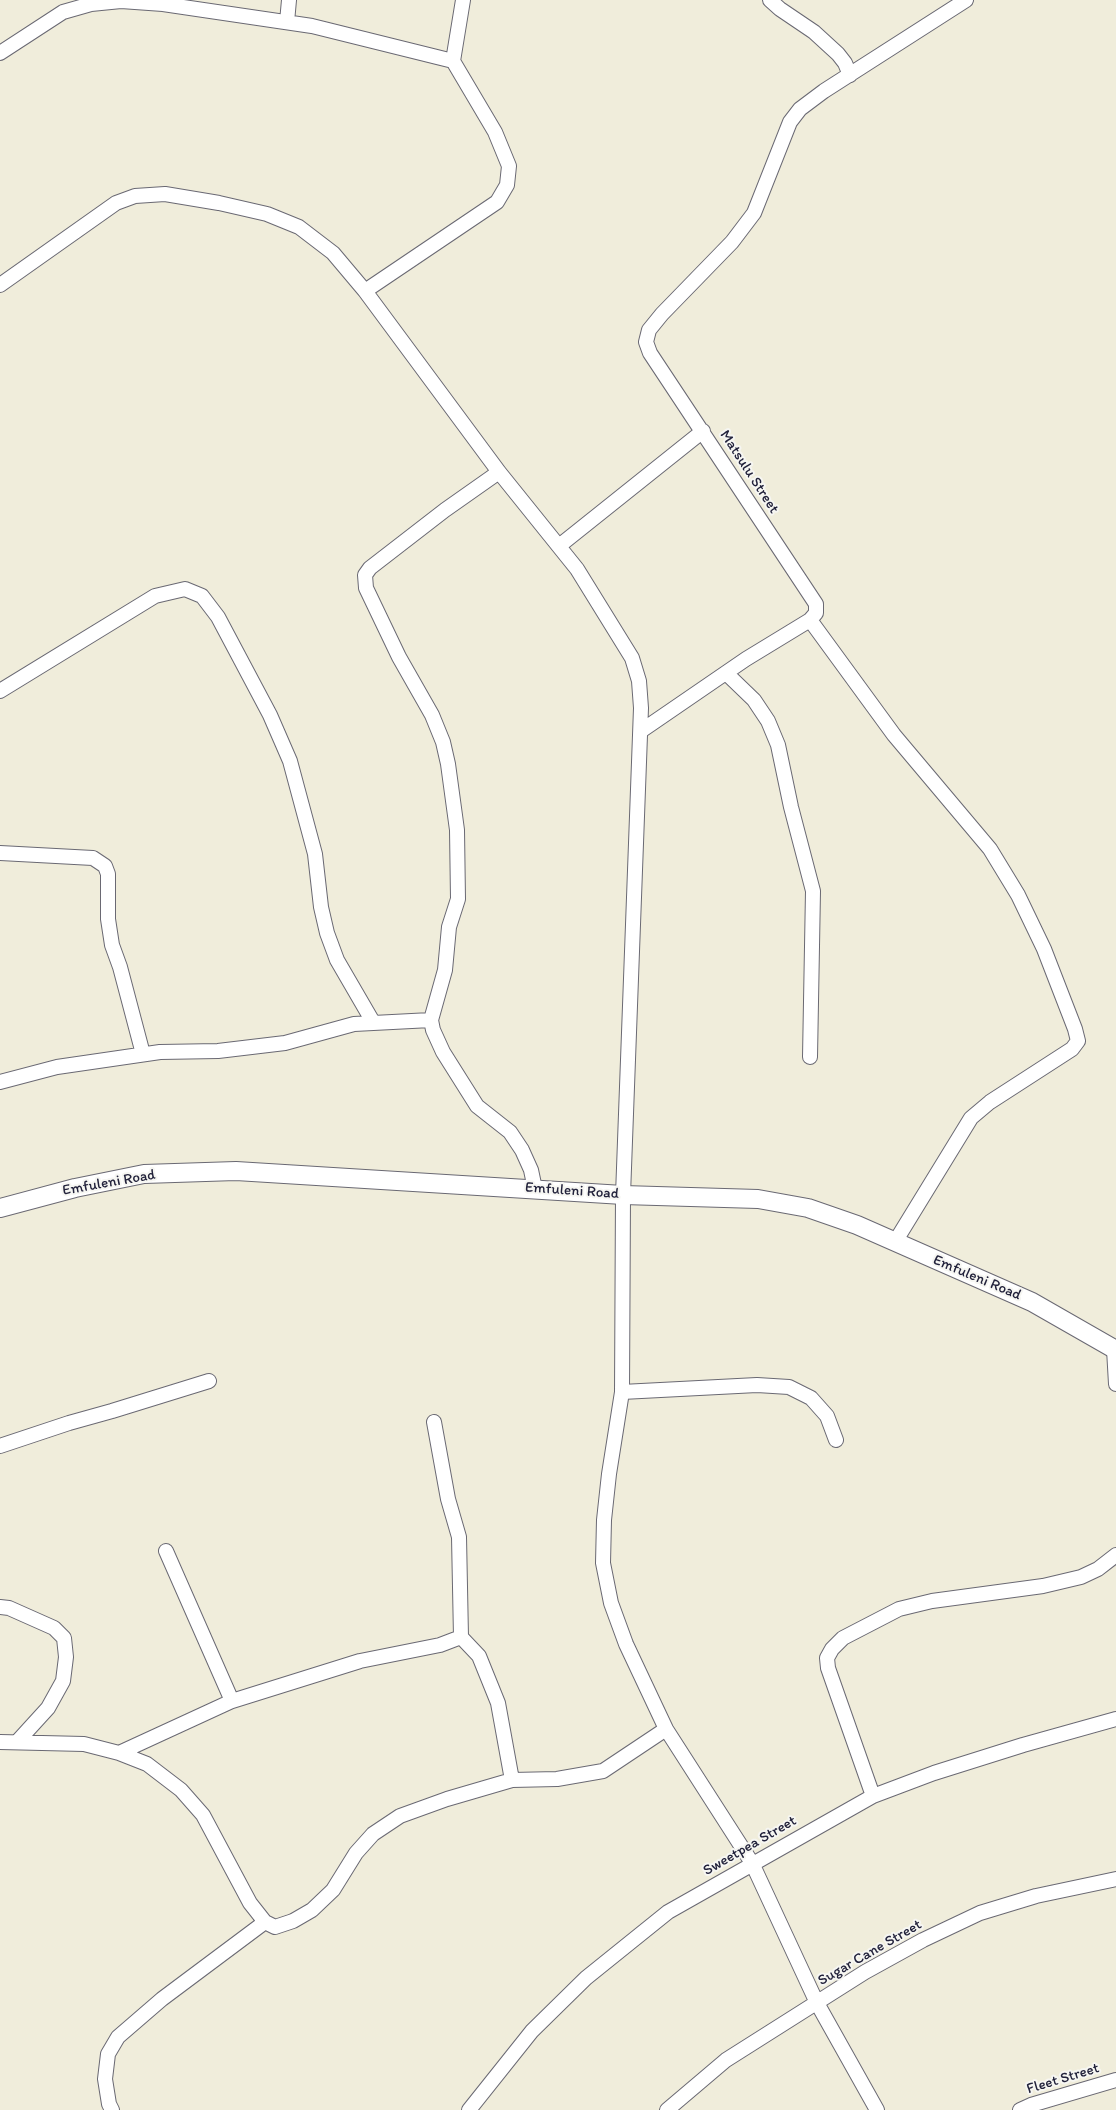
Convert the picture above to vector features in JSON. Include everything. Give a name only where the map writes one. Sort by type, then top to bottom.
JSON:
[{"type":"street","points":[[288,22],[289,0]]},
{"type":"street","points":[[365,291],[496,202],[507,185],[509,166],[495,132],[453,61],[463,0]]},
{"type":"street","points":[[770,0],[814,32],[838,54],[845,63],[850,75],[966,0]]},
{"type":"street","points":[[0,53],[63,12],[91,4],[121,2],[163,4],[312,26],[453,61]]},
{"type":"street","name":"Matsulu Street","points":[[810,620],[816,613],[816,604],[650,353],[646,342],[649,330],[662,314],[732,242],[754,213],[790,122],[800,109],[850,75]]},
{"type":"street","points":[[0,285],[116,203],[135,196],[165,194],[219,203],[266,214],[299,227],[333,253],[365,291],[499,472],[577,569],[632,658],[639,681],[640,731],[623,1195],[622,1392],[608,1483],[604,1520],[603,1563],[611,1603],[626,1644],[666,1729],[752,1863],[818,2003],[877,2110]]},
{"type":"street","points":[[560,546],[703,431]]},
{"type":"street","points":[[499,472],[445,510],[370,568],[365,575],[366,588],[400,657],[432,715],[443,742],[448,764],[457,830],[458,899],[449,927],[445,970],[432,1020],[432,1030],[443,1052],[477,1106],[510,1132],[522,1150],[531,1170],[536,1189]]},
{"type":"street","points":[[0,691],[155,596],[185,589],[202,596],[218,618],[266,707],[290,761],[316,854],[321,907],[327,933],[337,960],[373,1022]]},
{"type":"street","points":[[640,731],[726,673],[810,620],[894,735],[990,849],[1018,895],[1044,949],[1078,1041],[1072,1049],[990,1102],[971,1118],[896,1242]]},
{"type":"street","points":[[726,673],[754,700],[768,721],[778,745],[791,807],[813,891],[810,1057]]},
{"type":"street","points":[[0,853],[93,858],[105,866],[108,874],[108,920],[112,944],[144,1054]]},
{"type":"street","points":[[0,1082],[58,1067],[144,1054],[160,1052],[218,1052],[285,1043],[354,1024],[432,1020]]},
{"type":"street","name":"Emfuleni Road","points":[[0,1208],[75,1188],[144,1174],[236,1171],[623,1195],[758,1199],[808,1208],[857,1225],[1032,1302],[1115,1350]]},
{"type":"street","points":[[1115,1350],[1116,1384]]},
{"type":"street","points":[[0,1446],[68,1423],[112,1412],[209,1381]]},
{"type":"street","points":[[622,1392],[757,1385],[789,1387],[811,1398],[827,1416],[836,1440]]},
{"type":"street","points":[[434,1422],[448,1499],[459,1537],[461,1637],[478,1656],[498,1703],[512,1780]]},
{"type":"street","points":[[166,1551],[232,1701]]},
{"type":"street","points":[[873,1796],[828,1668],[827,1658],[832,1649],[843,1638],[899,1609],[932,1601],[1043,1586],[1081,1577],[1098,1569],[1116,1555]]},
{"type":"street","points":[[0,1607],[8,1608],[54,1628],[64,1638],[66,1657],[63,1682],[48,1708],[16,1742]]},
{"type":"street","points":[[120,1754],[232,1701],[360,1661],[440,1645],[461,1637]]},
{"type":"street","name":"Sweetpea Street","points":[[469,2110],[532,2031],[586,1978],[668,1912],[873,1796],[934,1773],[1116,1719]]},
{"type":"street","points":[[0,1742],[84,1744],[147,1764],[181,1790],[197,1808],[218,1841],[250,1903],[265,1922],[276,1927],[293,1921],[312,1910],[333,1890],[356,1853],[373,1834],[400,1816],[512,1780],[557,1779],[603,1771],[666,1729]]},
{"type":"street","name":"Sugar Cane Street","points":[[667,2110],[726,2060],[865,1972],[923,1940],[980,1913],[1036,1896],[1116,1879]]},
{"type":"street","points":[[112,2110],[109,2104],[105,2078],[108,2054],[118,2037],[162,1999],[265,1922]]},
{"type":"street","name":"Fleet Street","points":[[1028,2108],[1116,2080]]}]
